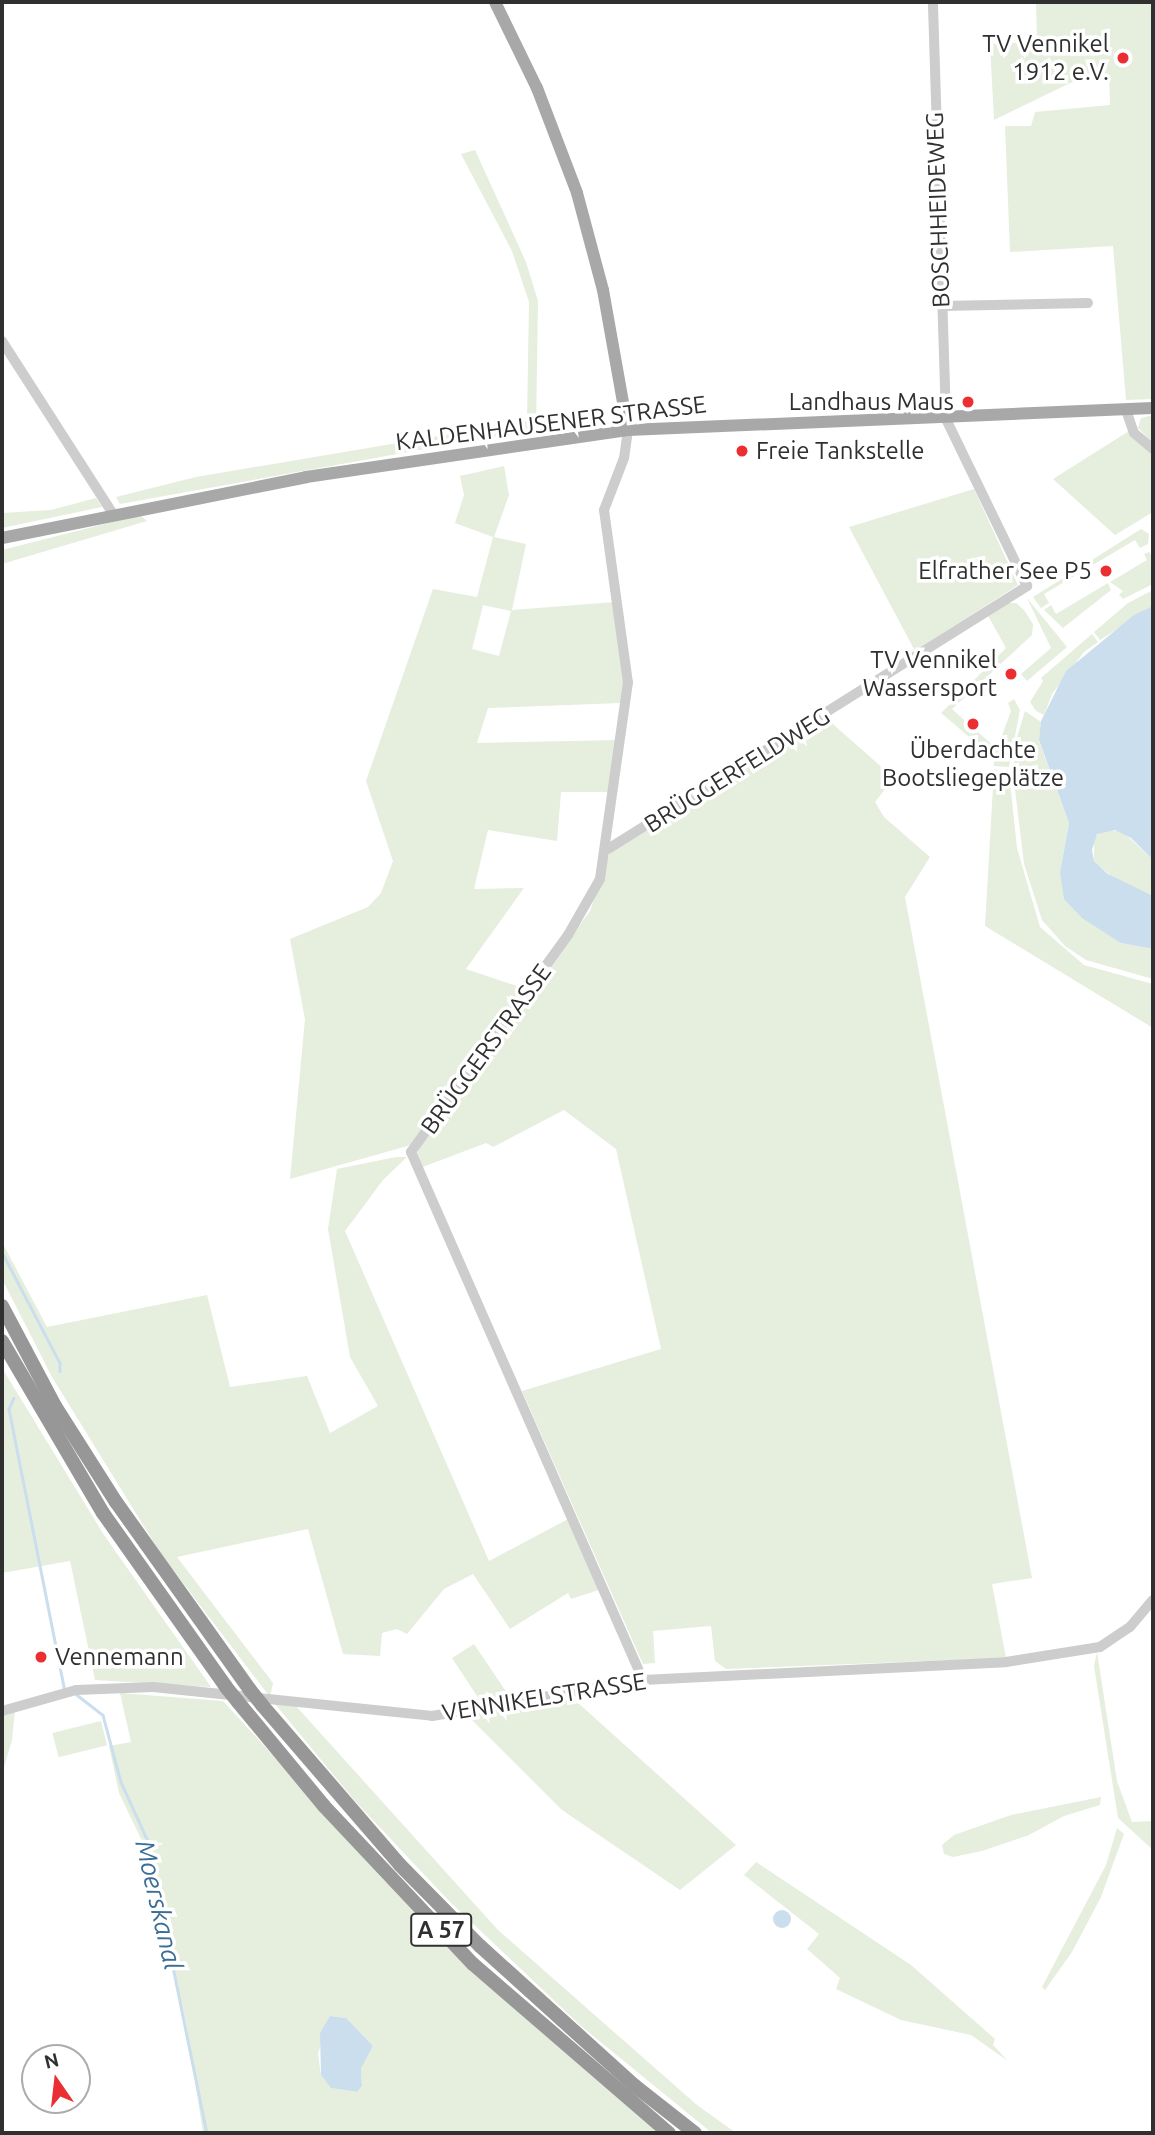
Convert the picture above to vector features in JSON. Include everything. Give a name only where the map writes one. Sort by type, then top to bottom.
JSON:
[{"type":"highway","name":"A 57","points":[[2,1306],[55,1406],[116,1502],[262,1705],[391,1855],[480,1945],[635,2087],[695,2133]]},
{"type":"highway","name":"A 57","points":[[2,1340],[103,1513],[226,1687],[324,1805],[473,1964],[669,2133]]},
{"type":"main road","points":[[495,2],[537,88],[577,193],[603,290],[628,430]]},
{"type":"main road","name":"KALDENHAUSENER STRASSE","points":[[2,538],[306,477],[628,430],[946,419],[1153,408]]},
{"type":"street","name":"BOSCHHEIDEWEG","points":[[933,2],[946,419]]},
{"type":"street","points":[[941,306],[1088,303]]},
{"type":"street","points":[[2,341],[113,514]]},
{"type":"street","points":[[1126,410],[1134,433],[1153,449]]},
{"type":"street","name":"BRÜGGERFELDWEG","points":[[608,849],[1027,586],[946,419]]},
{"type":"street","name":"BRÜGGERSTRASSE","points":[[628,430],[624,458],[604,510],[628,682],[608,849],[587,908],[411,1152],[643,1680]]},
{"type":"street","name":"VENNIKELSTRASSE","points":[[2,1711],[62,1692],[134,1687],[432,1716],[643,1680],[1006,1662],[1089,1651],[1120,1635],[1153,1600]]},
{"type":"green space","points":[[1036,2],[1153,2],[1153,399],[1126,400],[1113,246],[1010,252],[1005,126],[1031,126],[1035,112],[1110,105],[1109,74],[1093,72],[994,120],[990,44],[1037,42]]},
{"type":"green space","points":[[475,150],[526,262],[538,301],[536,429],[120,504],[116,497],[196,477],[527,421],[529,302],[512,251],[461,154]]},
{"type":"green space","points":[[1153,415],[1153,443],[1138,428],[1141,418]]},
{"type":"green space","points":[[1129,431],[1153,452],[1153,512],[1115,535],[1053,479]]},
{"type":"green space","points":[[504,466],[509,495],[494,537],[526,544],[512,610],[615,602],[625,679],[621,703],[488,708],[477,743],[617,740],[612,792],[561,792],[557,841],[488,830],[474,889],[524,888],[466,969],[526,989],[411,1145],[290,1179],[305,1019],[290,939],[368,907],[381,893],[393,861],[366,781],[433,589],[477,597],[493,537],[455,523],[464,495],[460,476]],"holes":[[[483,605],[511,611],[499,656],[472,649]]]},
{"type":"green space","points":[[974,489],[1018,585],[915,651],[849,527]]},
{"type":"green space","points":[[96,498],[102,507],[2,528],[2,513],[51,510]]},
{"type":"green space","points":[[140,515],[147,521],[2,564],[2,550]]},
{"type":"green space","points":[[1141,529],[1149,534],[1148,544],[1140,548],[1135,540],[1044,594],[1049,603],[1041,608],[1033,597]]},
{"type":"green space","points":[[1149,552],[1153,557],[1153,584],[1123,599],[1119,595],[1123,591],[1110,582],[1147,560],[1144,554]]},
{"type":"green space","points":[[1108,583],[1111,590],[1063,628],[1044,610],[1051,605],[1056,614]]},
{"type":"green space","points":[[1153,590],[1153,606],[1100,640],[1094,632],[1128,603]]},
{"type":"green space","points":[[1027,598],[1067,647],[1027,681],[1021,674],[1051,648]]},
{"type":"green space","points":[[1004,603],[1016,603],[1024,610],[1033,624],[1032,635],[952,709],[997,749],[1011,711],[1008,703],[1014,699],[1020,710],[1009,767],[994,766],[994,758],[941,713],[1006,648],[987,614]]},
{"type":"green space","points":[[1092,634],[1098,642],[1084,652],[1052,694],[1044,715],[1036,711],[1030,702],[1043,681],[1041,678]]},
{"type":"green space","points":[[1025,711],[1041,722],[1039,741],[1069,823],[1060,872],[1121,943],[1153,949],[1153,979],[1086,960],[1065,946],[1042,920],[1024,864],[1014,781],[1014,747]]},
{"type":"green space","points":[[826,718],[894,778],[875,802],[884,817],[930,857],[905,897],[1032,1578],[992,1584],[1006,1658],[726,1669],[715,1661],[711,1626],[653,1631],[655,1663],[643,1664],[522,1391],[661,1349],[616,1149],[564,1110],[493,1147],[486,1143],[420,1168],[417,1154],[423,1139],[590,911],[610,851]]},
{"type":"green space","points":[[994,770],[1009,772],[1017,848],[1040,927],[1084,965],[1153,984],[1153,1028],[985,926]]},
{"type":"green space","points":[[1102,830],[1122,831],[1153,860],[1153,896],[1117,881],[1094,861],[1094,838]]},
{"type":"green space","points":[[407,1157],[383,1180],[345,1231],[489,1561],[570,1518],[602,1589],[571,1599],[568,1593],[510,1629],[473,1574],[444,1589],[407,1634],[397,1629],[382,1633],[380,1656],[343,1654],[308,1529],[177,1557],[273,1683],[270,1697],[161,1554],[52,1377],[2,1279],[2,1242],[47,1327],[207,1295],[230,1387],[307,1376],[330,1433],[378,1406],[350,1357],[328,1229],[337,1169]]},
{"type":"green space","points":[[2,1368],[104,1535],[211,1687],[95,1680],[70,1561],[2,1573]]},
{"type":"green space","points":[[474,1644],[509,1696],[481,1702],[452,1658]]},
{"type":"green space","points":[[1097,1652],[1117,1781],[1132,1822],[1153,1821],[1153,1850],[1118,1818],[1094,1666]]},
{"type":"green space","points":[[120,1693],[223,1701],[471,1971],[659,2133],[203,2133],[186,2022],[145,1847],[119,1793],[109,1746],[131,1742]],"holes":[[[330,2016],[345,2018],[373,2046],[361,2069],[362,2086],[357,2092],[332,2088],[321,2075],[318,2054]]]},
{"type":"green space","points":[[567,1693],[736,1845],[680,1890],[562,1810],[472,1720],[474,1712]]},
{"type":"green space","points":[[275,1704],[296,1706],[498,1930],[697,2105],[736,2133],[712,2133],[581,2026],[449,1901],[355,1801]]},
{"type":"green space","points":[[15,1710],[12,1740],[2,1774],[2,1714]]},
{"type":"green space","points":[[101,1721],[107,1745],[59,1757],[52,1733]]},
{"type":"green space","points":[[1101,1797],[1100,1805],[1064,1816],[1029,1835],[982,1851],[953,1857],[944,1854],[942,1845],[954,1835],[1011,1815]]},
{"type":"green space","points":[[1117,1828],[1124,1834],[1101,1897],[1072,1952],[1045,1990],[1042,1987],[1106,1865]]},
{"type":"green space","points":[[756,1862],[911,1965],[995,2039],[993,2045],[1008,2061],[971,2035],[901,2020],[836,1989],[840,1978],[807,1949],[819,1934],[744,1875]]},
{"type":"water","points":[[1153,606],[1153,860],[1131,838],[1115,830],[1097,834],[1092,850],[1094,861],[1108,874],[1153,896],[1153,949],[1121,943],[1082,918],[1064,899],[1060,872],[1069,823],[1039,740],[1041,721],[1066,671],[1134,615]]},
{"type":"water","points":[[782,1910],[788,1913],[791,1919],[788,1925],[782,1928],[776,1925],[773,1919],[776,1913]]},
{"type":"water","points":[[330,2016],[346,2018],[373,2046],[361,2069],[362,2086],[357,2092],[331,2088],[321,2075],[320,2033]]},
{"type":"waterway","name":"Moerskanal","points":[[2,1252],[60,1363],[60,1371]]},
{"type":"waterway","name":"Moerskanal","points":[[14,1398],[9,1409],[64,1688]]},
{"type":"waterway","name":"Moerskanal","points":[[76,1694],[103,1715],[121,1782],[147,1839],[207,2133]]},
{"type":"place","name":"TV Vennikel 1912 e.V.","points":[[1123,58]]},
{"type":"place","name":"Landhaus Maus","points":[[968,402]]},
{"type":"place","name":"Freie Tankstelle","points":[[742,451]]},
{"type":"place","name":"Elfrather See P5","points":[[1106,571]]},
{"type":"place","name":"TV Vennikel Wassersport","points":[[1011,674]]},
{"type":"place","name":"Überdachte Bootsliegeplätze","points":[[973,724]]},
{"type":"place","name":"Vennemann","points":[[41,1657]]}]
